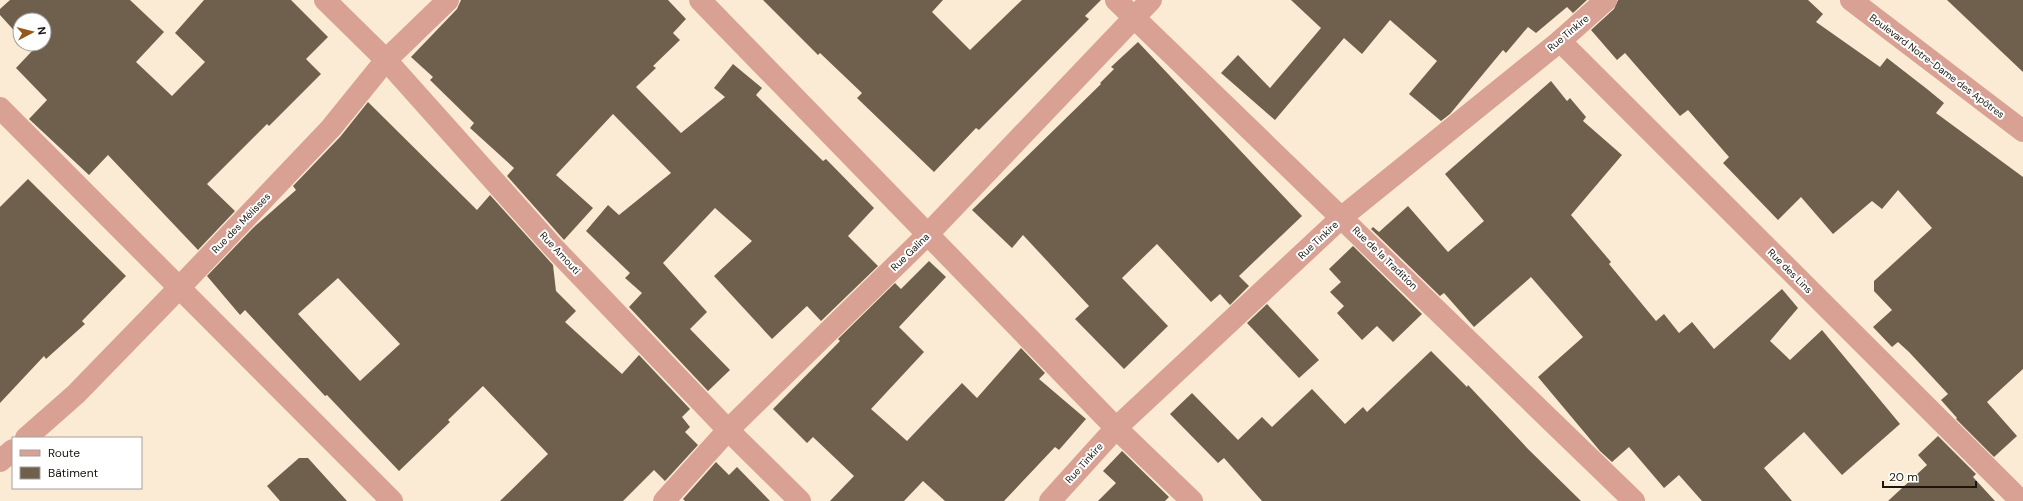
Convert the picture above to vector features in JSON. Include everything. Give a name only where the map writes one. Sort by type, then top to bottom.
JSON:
[{"type":"street","name":"Rue Amouti","points":[[325,0],[386,60],[554,248],[728,430],[800,501]]},
{"type":"street","name":"Rue des Mélisses","points":[[27,437],[76,394],[179,288],[331,128],[386,60],[448,0]]},
{"type":"street","points":[[700,0],[1116,428],[1192,501]]},
{"type":"street","name":"Rue de la Tradition","points":[[1116,0],[1634,501]]},
{"type":"street","name":"Rue Galina","points":[[664,501],[728,430],[928,234],[1151,0]]},
{"type":"street","name":"Rue Tinkire","points":[[1050,501],[1116,428],[1342,217],[1560,41],[1606,0]]},
{"type":"street","name":"Boulevard Notre-Dame des Apôtres","points":[[1851,0],[2023,131]]},
{"type":"street","name":"Rue des Lins","points":[[1560,41],[2022,501]]},
{"type":"street","points":[[0,108],[392,501]]},
{"type":"street","points":[[0,461],[12,451]]},
{"type":"building","points":[[10,0],[130,0],[164,32],[136,62],[172,96],[205,62],[175,33],[204,0],[291,0],[328,37],[306,59],[321,74],[269,126],[267,124],[207,184],[235,211],[198,250],[108,155],[89,175],[29,119],[47,100],[16,68],[31,52],[52,52],[52,12],[12,12],[12,28],[0,15],[0,9]]},
{"type":"building","points":[[461,0],[668,0],[686,19],[673,33],[680,40],[653,66],[656,68],[636,87],[681,133],[725,97],[714,88],[733,64],[762,88],[756,95],[823,161],[826,159],[874,208],[848,236],[878,266],[821,321],[807,306],[772,339],[714,276],[752,241],[715,208],[663,263],[707,312],[690,329],[730,370],[708,391],[629,307],[642,293],[625,278],[630,273],[586,231],[608,205],[619,215],[671,173],[613,114],[556,175],[593,208],[564,240],[507,176],[514,168],[470,128],[474,123],[430,80],[433,77],[411,57],[457,9]]},
{"type":"building","points":[[763,0],[943,0],[932,12],[970,50],[1022,0],[1101,0],[1085,16],[1089,19],[979,130],[976,128],[934,172],[857,98],[862,93],[820,53],[818,55]]},
{"type":"building","points":[[1291,0],[1587,0],[1573,13],[1567,7],[1536,33],[1528,27],[1506,53],[1503,50],[1450,114],[1441,121],[1409,94],[1437,61],[1390,20],[1362,54],[1344,38],[1275,120],[1221,73],[1238,55],[1270,88],[1321,28]]},
{"type":"building","points":[[1618,0],[1808,0],[1823,14],[1816,22],[1880,67],[1887,58],[1944,103],[1936,113],[2023,177],[2023,369],[1987,402],[2017,436],[1994,457],[1956,419],[1957,418],[1941,400],[1948,394],[1909,352],[1898,342],[1892,347],[1873,327],[1892,310],[1874,291],[1874,281],[1932,228],[1898,190],[1882,209],[1872,201],[1833,234],[1801,197],[1778,220],[1723,163],[1729,157],[1688,110],[1680,116],[1625,53],[1617,60],[1591,30],[1614,9]]},
{"type":"building","points":[[1947,0],[2023,0],[2023,72]]},
{"type":"building","points":[[1138,42],[1302,216],[1239,276],[1249,286],[1230,305],[1220,294],[1211,302],[1157,244],[1122,278],[1168,326],[1124,369],[1075,319],[1089,306],[1023,235],[1012,248],[972,210],[1101,84],[1100,83],[1114,69],[1111,67]]},
{"type":"building","points":[[1551,81],[1567,101],[1570,98],[1586,117],[1583,121],[1622,155],[1571,215],[1611,262],[1609,264],[1656,321],[1664,314],[1679,333],[1692,322],[1714,349],[1782,289],[1798,308],[1770,341],[1790,360],[1822,330],[1900,424],[1842,475],[1804,432],[1764,468],[1792,501],[1702,501],[1679,475],[1664,488],[1629,447],[1612,462],[1600,451],[1538,377],[1583,337],[1531,277],[1474,327],[1444,293],[1440,296],[1371,229],[1373,227],[1379,232],[1408,206],[1448,252],[1484,221],[1445,174]]},
{"type":"building","points":[[368,102],[477,210],[490,195],[553,265],[556,291],[576,311],[565,322],[622,374],[639,355],[690,409],[682,417],[690,427],[685,432],[698,445],[665,481],[654,470],[623,501],[500,501],[548,454],[483,386],[448,420],[450,422],[399,471],[327,395],[325,396],[245,310],[240,315],[207,276],[253,228],[296,190],[293,186],[340,137]],"holes":[[[338,278],[400,344],[360,381],[298,314]]]},
{"type":"building","points":[[28,179],[126,276],[82,321],[85,324],[46,359],[44,356],[0,403],[0,207]]},
{"type":"building","points":[[1353,246],[1422,314],[1393,342],[1377,326],[1362,340],[1337,313],[1344,306],[1330,292],[1341,282],[1329,269]]},
{"type":"building","points":[[929,261],[946,277],[899,327],[924,352],[871,409],[907,441],[962,383],[977,398],[1021,348],[1045,373],[1039,379],[1086,419],[1059,450],[1055,447],[1004,501],[945,501],[923,481],[904,501],[830,501],[854,476],[813,437],[807,443],[773,409],[840,341],[838,339],[895,283],[901,289]]},
{"type":"building","points":[[1267,304],[1319,360],[1299,378],[1247,323]]},
{"type":"building","points":[[1431,351],[1467,387],[1468,385],[1528,449],[1581,501],[1262,501],[1224,458],[1218,463],[1170,414],[1192,393],[1238,440],[1262,417],[1272,427],[1312,389],[1345,424],[1363,407],[1367,412]]},
{"type":"building","points":[[1938,436],[1976,474],[1973,477],[1995,501],[1888,501],[1927,465],[1918,455]]},
{"type":"building","points":[[1122,451],[1169,497],[1165,501],[1098,501],[1116,483],[1103,471]]},
{"type":"building","points":[[299,458],[308,458],[347,501],[280,501],[267,486]]},
{"type":"building","points":[[716,462],[729,475],[737,467],[770,501],[685,501],[683,499]]}]
